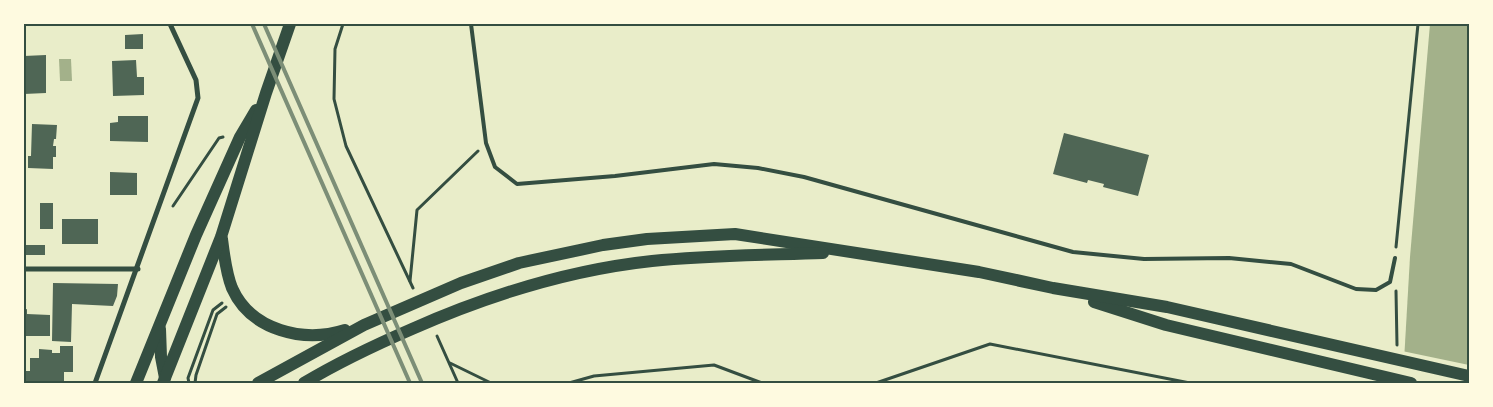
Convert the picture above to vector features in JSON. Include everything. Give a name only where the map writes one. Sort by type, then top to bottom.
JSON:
[{"type":"main road","points":[[166,382],[221,237],[266,92],[290,25]]},
{"type":"main road","points":[[136,383],[196,235],[240,137],[266,92]]},
{"type":"main road","points":[[258,383],[364,325],[436,293],[527,261],[603,245],[647,239],[735,234],[979,272],[1053,288],[1167,307],[1393,356],[1469,376]]},
{"type":"main road","points":[[221,237],[232,288],[249,312],[264,323],[292,334],[312,336],[340,332],[364,325]]},
{"type":"main road","points":[[304,383],[372,346],[445,314],[526,286],[607,268],[651,261],[850,252]]},
{"type":"main road","points":[[1053,288],[1166,325],[1411,383]]},
{"type":"main road","points":[[160,324],[160,357],[166,382]]},
{"type":"street","points":[[95,383],[138,269],[198,98],[196,80],[170,24]]},
{"type":"street","points":[[24,269],[138,269]]},
{"type":"lane","points":[[471,24],[486,143],[495,167],[517,184],[615,176],[714,164],[758,168],[804,178],[1073,252],[1144,259],[1229,258],[1290,264],[1356,289],[1376,290],[1390,282],[1395,258]]},
{"type":"path","points":[[342,24],[335,49],[334,99],[346,146],[414,290]]},
{"type":"path","points":[[1395,258],[1418,24]]},
{"type":"path","points":[[171,209],[219,138],[232,135],[240,137]]},
{"type":"path","points":[[410,281],[416,210],[486,143]]},
{"type":"path","points":[[1393,356],[1396,287]]},
{"type":"path","points":[[195,383],[217,314],[238,299]]},
{"type":"path","points":[[435,332],[458,383]]},
{"type":"path","points":[[876,383],[990,344],[1190,383]]},
{"type":"path","points":[[449,362],[491,383]]},
{"type":"path","points":[[569,383],[594,376],[714,365],[762,383]]},
{"type":"shaded area","points":[[1430,24],[1469,24],[1469,383],[1404,361],[1410,257]]},
{"type":"shaded area","points":[[59,59],[71,59],[72,81],[60,81]]},
{"type":"pier","points":[[1402,351],[1469,365],[1469,383],[1399,383]]},
{"type":"building","points":[[143,34],[143,49],[125,49],[125,35]]},
{"type":"building","points":[[46,55],[46,93],[24,94],[24,56]]},
{"type":"building","points":[[136,60],[137,77],[144,77],[144,95],[113,96],[112,61]]},
{"type":"building","points":[[118,116],[148,116],[148,142],[110,141],[110,123],[118,122]]},
{"type":"building","points":[[32,124],[57,125],[56,139],[54,139],[53,146],[56,146],[56,157],[53,157],[53,169],[28,168],[28,156],[31,156]]},
{"type":"building","points":[[1064,133],[1149,155],[1138,196],[1103,187],[1104,184],[1088,180],[1087,183],[1053,174]]},
{"type":"building","points":[[110,172],[137,173],[137,195],[110,195]]},
{"type":"building","points":[[40,203],[53,203],[53,229],[40,229]]},
{"type":"building","points":[[62,219],[98,219],[98,244],[62,244]]},
{"type":"building","points":[[24,245],[45,245],[45,255],[24,255]]},
{"type":"building","points":[[53,283],[118,284],[117,296],[113,306],[72,304],[71,342],[52,341]]},
{"type":"building","points":[[27,309],[27,314],[50,315],[50,336],[26,336],[24,310]]},
{"type":"building","points":[[60,346],[73,346],[73,372],[64,372],[64,383],[24,383],[24,371],[30,371],[30,358],[39,358],[39,349],[60,353]]},
{"type":"railway","points":[[252,24],[410,383]]},
{"type":"railway","points":[[264,24],[422,383]]}]
